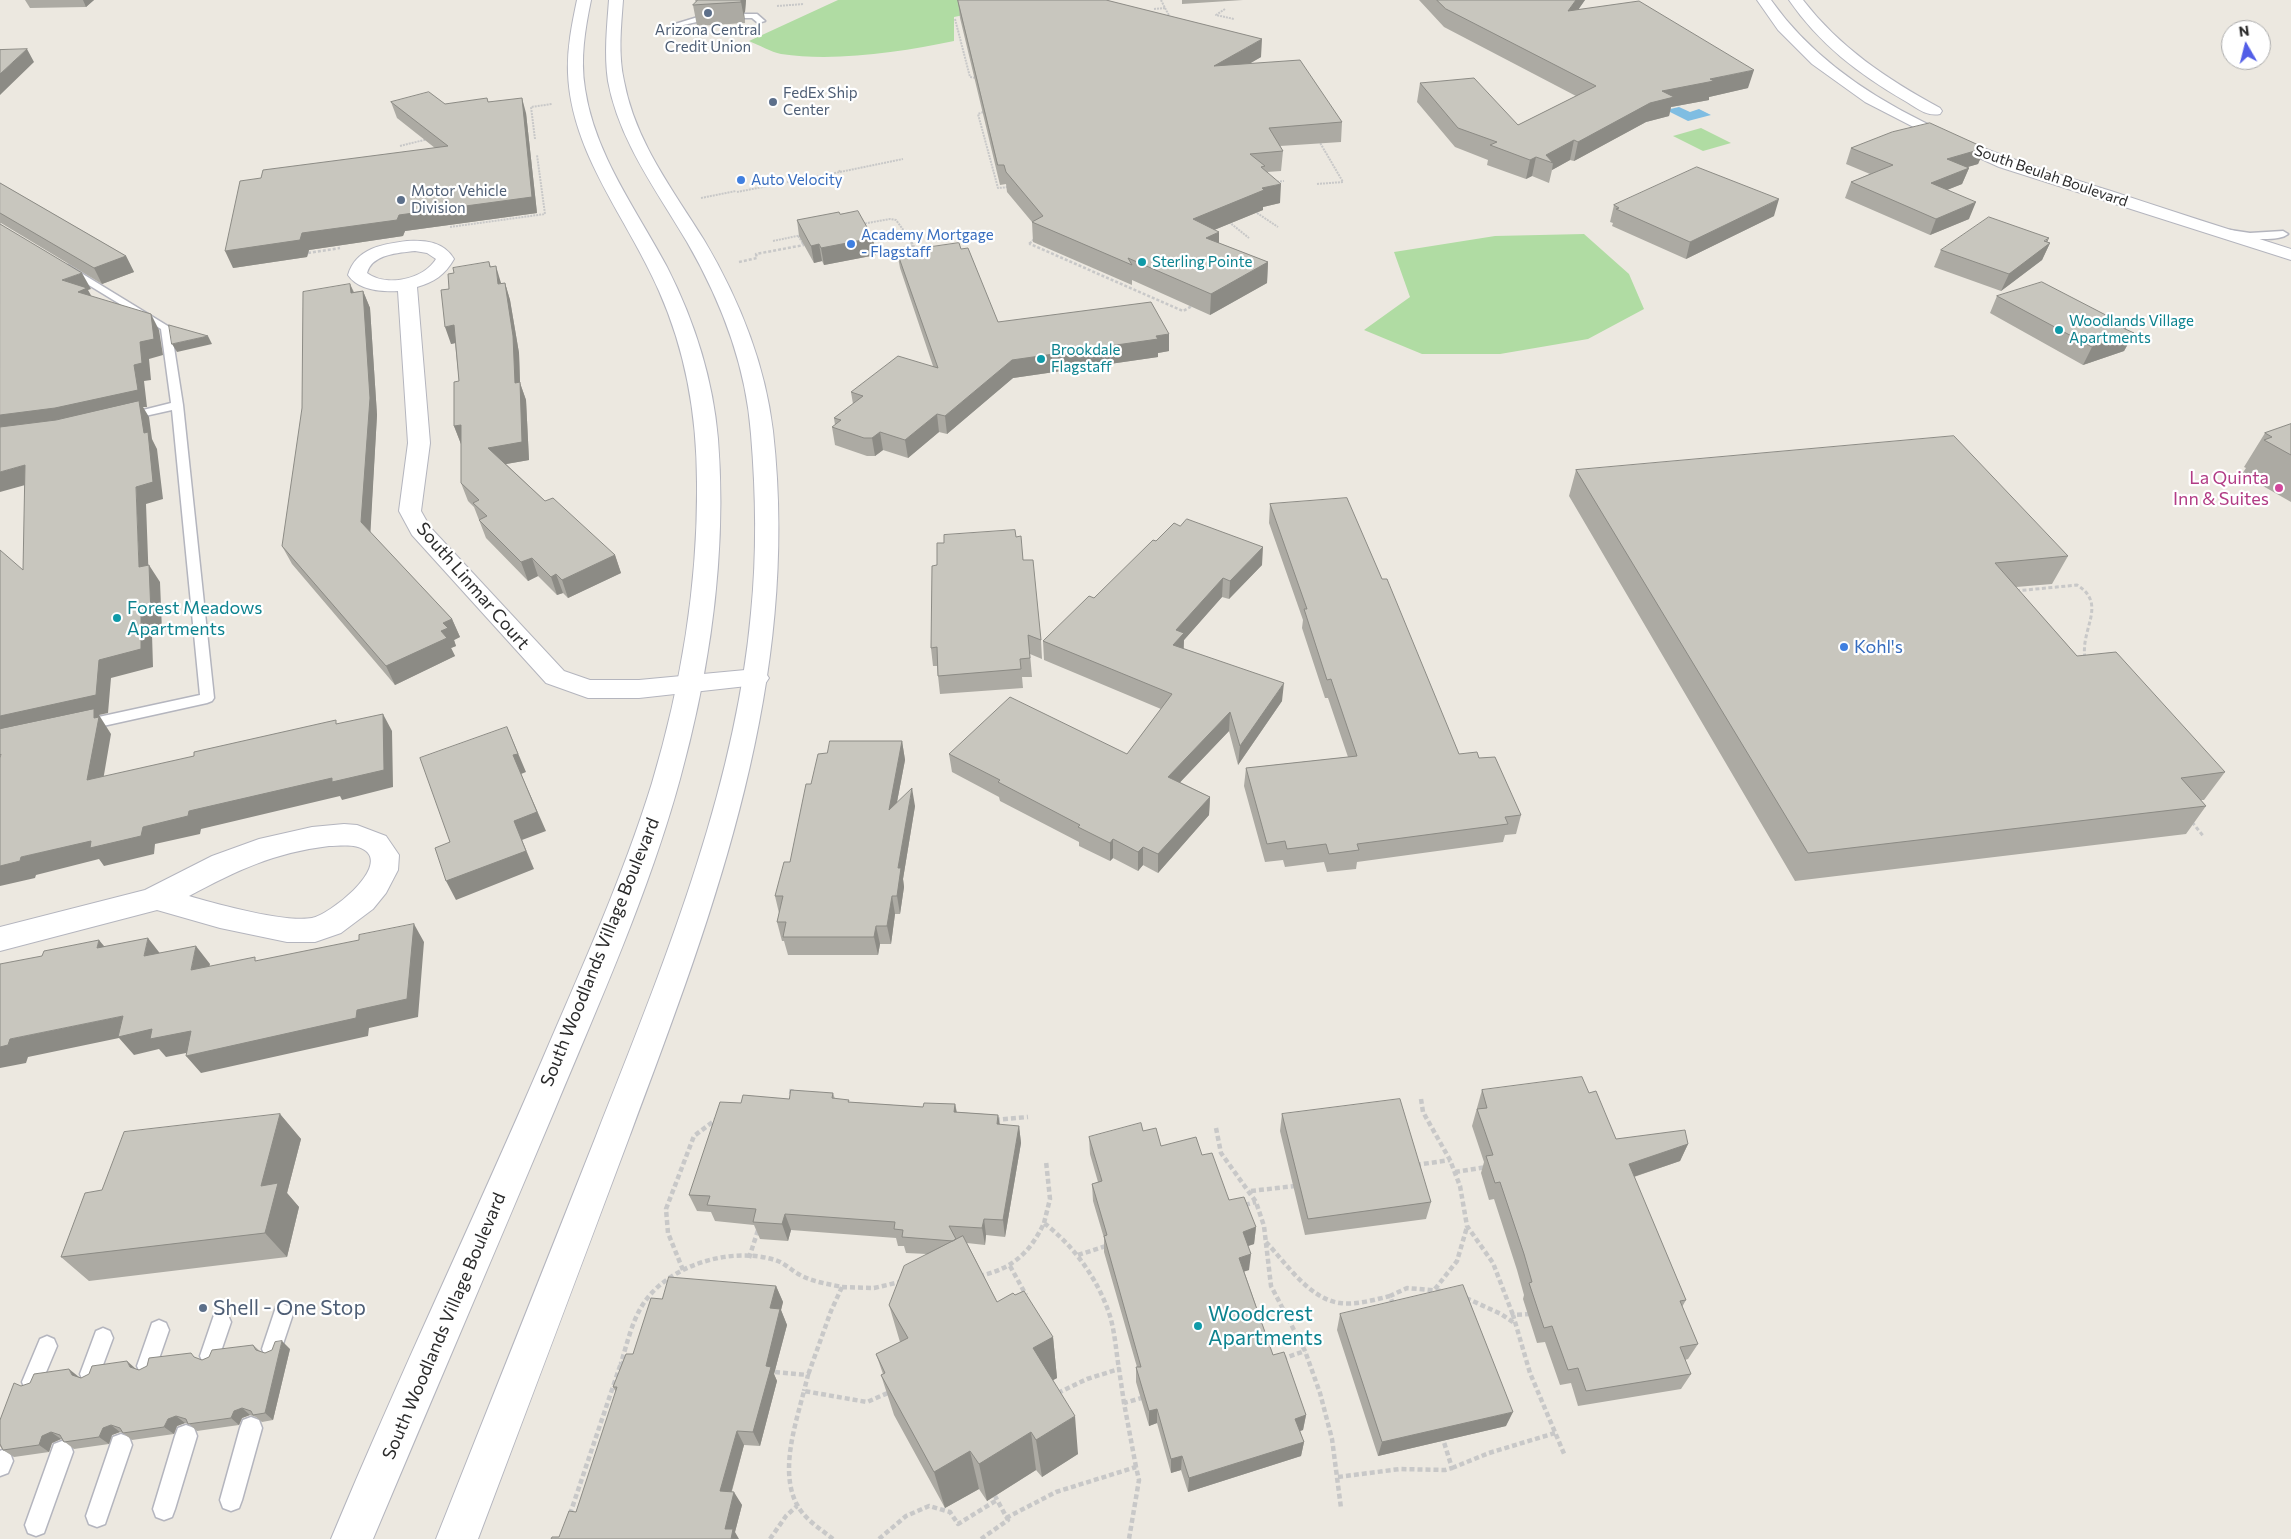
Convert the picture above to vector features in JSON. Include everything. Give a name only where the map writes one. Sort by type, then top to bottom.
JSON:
[{"type":"street","name":"South Woodlands Village Boulevard","points":[[352,1539],[535,1115],[632,880],[665,781],[690,684],[706,575],[709,501],[707,436],[698,382],[686,334],[669,290],[598,160],[582,116],[577,92],[575,64],[576,39],[584,0]]},
{"type":"street","points":[[457,1539],[657,1021],[708,871],[738,770],[756,678],[768,585],[769,533],[763,433],[756,394],[734,315],[695,240],[642,156],[624,112],[616,88],[614,70],[616,0]]},
{"type":"street","name":"South Beulah Boulevard","points":[[1764,0],[1783,27],[1817,61],[1870,99],[1970,149],[2005,163],[2224,224],[2287,235]]},
{"type":"street","points":[[1796,0],[1830,42],[1873,76],[1949,119]]},
{"type":"street","name":"South Beulah Boulevard","points":[[2224,224],[2291,256]]},
{"type":"street","name":"South Linmar Court","points":[[407,284],[419,443],[410,511],[420,530],[555,677],[588,689],[639,689],[756,678]]},
{"type":"street","points":[[0,939],[157,898],[233,859],[276,846],[318,837],[350,834],[370,838],[382,851],[384,866],[380,880],[370,894],[338,921],[316,930],[286,930],[212,915],[157,898]]},
{"type":"lane","points":[[58,263],[166,328],[177,405],[207,698],[74,728]]},
{"type":"lane","points":[[113,420],[177,405]]},
{"type":"lane","points":[[272,1349],[283,1314]]},
{"type":"lane","points":[[210,1356],[221,1322]]},
{"type":"lane","points":[[147,1366],[159,1330]]},
{"type":"lane","points":[[90,1374],[103,1338]]},
{"type":"lane","points":[[32,1382],[47,1346]]},
{"type":"lane","points":[[230,1500],[251,1428]]},
{"type":"lane","points":[[164,1509],[186,1436]]},
{"type":"lane","points":[[97,1516],[121,1445]]},
{"type":"lane","points":[[36,1525],[62,1452]]},
{"type":"path","points":[[1161,0],[1172,22]]},
{"type":"path","points":[[774,6],[804,4]]},
{"type":"path","points":[[1154,9],[1165,8]]},
{"type":"path","points":[[1225,9],[1216,15],[1234,19]]},
{"type":"path","points":[[955,19],[970,77],[984,78]]},
{"type":"path","points":[[535,139],[531,107],[553,104]]},
{"type":"path","points":[[988,111],[978,114],[998,188],[1014,187]]},
{"type":"path","points":[[1314,135],[1343,182],[1316,184]]},
{"type":"path","points":[[400,146],[433,137]]},
{"type":"path","points":[[450,228],[545,214],[537,155]]},
{"type":"path","points":[[700,198],[903,159]]},
{"type":"path","points":[[1266,182],[1284,181]]},
{"type":"path","points":[[534,184],[540,183]]},
{"type":"path","points":[[1257,213],[1278,228]]},
{"type":"path","points":[[857,225],[890,219],[896,220],[914,246],[870,254]]},
{"type":"path","points":[[1227,222],[1249,238]]},
{"type":"path","points":[[1038,232],[1030,241],[1030,244],[1183,311],[1197,303]]},
{"type":"path","points":[[884,239],[907,235]]},
{"type":"path","points":[[739,262],[757,258],[756,254],[804,245],[798,236]]},
{"type":"path","points":[[773,241],[803,236]]},
{"type":"path","points":[[2008,592],[2077,584],[2082,587],[2092,601],[2093,610],[2083,648],[2086,664]]},
{"type":"path","points":[[2188,817],[2204,838]]},
{"type":"path","points":[[789,1102],[792,1087]]},
{"type":"path","points":[[1421,1098],[1423,1112],[1450,1160],[1460,1186],[1467,1226],[1493,1263],[1514,1315],[1530,1373],[1565,1456]]},
{"type":"path","points":[[683,1270],[668,1233],[666,1209],[694,1136],[715,1118],[724,1115]]},
{"type":"path","points":[[990,1120],[1028,1117]]},
{"type":"path","points":[[1216,1128],[1221,1153],[1256,1202],[1264,1226],[1271,1286],[1305,1352],[1320,1394],[1332,1440],[1341,1508]]},
{"type":"path","points":[[1408,1166],[1450,1160]]},
{"type":"path","points":[[972,1277],[990,1274],[1016,1264],[1037,1240],[1044,1223],[1050,1199],[1046,1161]]},
{"type":"path","points":[[1454,1172],[1486,1167]]},
{"type":"path","points":[[1251,1191],[1296,1186]]},
{"type":"path","points":[[1241,1206],[1256,1202]]},
{"type":"path","points":[[1044,1223],[1056,1231],[1078,1255],[1110,1314],[1118,1369],[1139,1480],[1129,1539]]},
{"type":"path","points":[[749,1258],[759,1225]]},
{"type":"path","points":[[1434,1290],[1457,1261],[1467,1226]]},
{"type":"path","points":[[1266,1242],[1315,1292],[1338,1303],[1390,1296],[1407,1288],[1451,1293]]},
{"type":"path","points":[[1078,1255],[1106,1246]]},
{"type":"path","points":[[568,1520],[632,1326],[649,1297],[683,1270],[705,1261],[749,1258],[776,1261],[800,1275],[818,1282],[842,1287],[874,1288],[906,1281]]},
{"type":"path","points":[[1010,1266],[1028,1298]]},
{"type":"path","points":[[833,1539],[815,1525],[798,1506],[792,1492],[790,1460],[794,1431],[808,1375],[831,1311],[842,1287]]},
{"type":"path","points":[[1459,1294],[1501,1314],[1516,1324]]},
{"type":"path","points":[[1390,1296],[1395,1311]]},
{"type":"path","points":[[1514,1315],[1539,1313]]},
{"type":"path","points":[[1273,1362],[1305,1352]]},
{"type":"path","points":[[621,1363],[628,1363]]},
{"type":"path","points":[[1054,1396],[1096,1375],[1118,1369]]},
{"type":"path","points":[[775,1372],[808,1375]]},
{"type":"path","points":[[804,1391],[867,1402],[891,1390]]},
{"type":"path","points":[[1124,1403],[1153,1395]]},
{"type":"path","points":[[1338,1477],[1400,1470],[1445,1470],[1489,1453],[1555,1433]]},
{"type":"path","points":[[1443,1439],[1452,1468]]},
{"type":"path","points":[[1006,1518],[1056,1492],[1136,1468]]},
{"type":"path","points":[[879,1539],[906,1516],[929,1506],[950,1512],[958,1524],[996,1498],[1008,1520],[980,1539]]},
{"type":"path","points":[[770,1539],[786,1516],[798,1506]]},
{"type":"green space","points":[[838,0],[957,0],[979,12],[954,17],[954,41],[868,55],[823,57],[781,54],[749,41]]},
{"type":"green space","points":[[1701,128],[1731,143],[1703,151],[1673,136]]},
{"type":"green space","points":[[1584,234],[1629,274],[1644,309],[1588,339],[1500,354],[1422,354],[1364,330],[1410,297],[1394,252],[1495,236]]},
{"type":"water","points":[[1679,107],[1690,112],[1699,109],[1711,115],[1688,121],[1666,110]]},
{"type":"building","points":[[698,0],[741,0],[741,2],[693,5]]},
{"type":"building","points":[[958,0],[1106,0],[1262,39],[1214,66],[1300,60],[1342,122],[1269,128],[1283,151],[1250,154],[1265,166],[1261,167],[1281,184],[1262,188],[1264,190],[1193,219],[1219,232],[1206,238],[1268,262],[1211,294],[1128,258],[1132,265],[1032,222],[1043,216],[1006,172],[1004,165],[998,165]]},
{"type":"building","points":[[1437,0],[1576,0],[1568,11],[1639,1],[1754,70],[1710,79],[1714,81],[1662,91],[1674,97],[1650,103],[1578,142],[1574,140],[1546,155],[1553,163],[1536,157],[1530,160],[1490,145],[1497,142],[1458,128],[1420,83],[1474,78],[1518,125],[1596,86],[1446,9]]},
{"type":"building","points":[[27,49],[0,74],[0,50]]},
{"type":"building","name":"Motor Vehicle Division","points":[[429,92],[445,104],[487,98],[488,102],[522,98],[532,197],[399,215],[397,220],[302,233],[300,240],[225,251],[240,181],[261,178],[263,170],[448,146],[391,102]]},
{"type":"building","points":[[1930,123],[1985,148],[1947,159],[1969,168],[1931,183],[1976,202],[1936,219],[1851,182],[1893,165],[1851,148],[1892,132]]},
{"type":"building","points":[[1697,167],[1779,199],[1690,242],[1616,209],[1619,208],[1614,205]]},
{"type":"building","points":[[0,183],[126,256],[94,268],[0,213]]},
{"type":"building","points":[[858,211],[873,238],[821,248],[819,244],[811,246],[797,220],[839,212],[840,214]]},
{"type":"building","points":[[1989,217],[2049,238],[2044,241],[2050,243],[2009,274],[1941,250]]},
{"type":"building","points":[[0,224],[82,273],[62,280],[87,288],[78,292],[151,314],[154,339],[140,342],[142,363],[134,365],[138,390],[55,408],[0,415]]},
{"type":"building","name":"Brookdale Flagstaff","points":[[959,243],[961,249],[968,248],[998,322],[1151,302],[1169,334],[1156,336],[1158,339],[1012,360],[945,416],[937,414],[905,440],[880,432],[872,438],[864,438],[832,427],[841,420],[834,418],[863,396],[851,392],[898,356],[938,368],[897,252]]},
{"type":"building","points":[[489,262],[490,267],[496,266],[498,284],[505,283],[513,336],[515,383],[520,382],[522,442],[488,448],[545,501],[553,498],[615,555],[562,580],[556,574],[551,577],[532,558],[521,562],[479,520],[487,516],[473,503],[479,500],[461,483],[461,425],[454,426],[454,382],[459,381],[454,325],[445,327],[441,290],[449,289],[448,274],[454,273],[453,268]]},
{"type":"building","points":[[2042,282],[2127,326],[2123,328],[2134,333],[2092,347],[1997,296]]},
{"type":"building","points":[[350,284],[351,293],[363,291],[370,398],[361,522],[452,619],[443,623],[448,628],[441,631],[447,638],[386,666],[282,546],[302,408],[303,292]]},
{"type":"building","points":[[169,325],[208,336],[172,344]]},
{"type":"building","points":[[139,401],[144,433],[148,432],[153,482],[136,487],[139,567],[149,565],[151,614],[141,616],[141,649],[99,660],[96,695],[0,716],[0,550],[23,570],[25,465],[0,472],[0,427],[56,420]]},
{"type":"building","points":[[2291,424],[2291,455],[2264,440],[2272,437],[2265,433]]},
{"type":"building","name":"Kohl's","points":[[1954,436],[2068,556],[1995,563],[2077,656],[2116,652],[2225,772],[2181,778],[2206,806],[1808,853],[1576,470]]},
{"type":"building","points":[[1347,498],[1382,579],[1387,579],[1459,754],[1477,752],[1479,758],[1495,757],[1521,815],[1505,817],[1508,824],[1357,844],[1359,850],[1329,854],[1326,844],[1287,849],[1285,841],[1267,844],[1246,768],[1357,756],[1331,679],[1327,680],[1304,609],[1307,609],[1270,504]]},
{"type":"building","points":[[1187,519],[1263,547],[1230,581],[1223,578],[1176,630],[1184,633],[1173,645],[1284,683],[1240,746],[1230,712],[1168,777],[1210,797],[1158,854],[1143,847],[1138,852],[1113,839],[1110,843],[1078,827],[1080,825],[949,754],[1010,697],[1127,754],[1172,694],[1043,641],[1089,596],[1094,598],[1153,540],[1156,541],[1174,523],[1180,526]]},
{"type":"building","points":[[1015,530],[1016,537],[1021,536],[1023,560],[1033,560],[1041,640],[1028,635],[1030,658],[1020,659],[1021,669],[938,676],[937,647],[931,648],[932,566],[937,565],[937,543],[944,543],[944,535]]},
{"type":"building","points":[[94,709],[94,718],[99,717],[87,780],[194,756],[194,752],[336,720],[336,724],[383,714],[384,770],[332,782],[332,778],[189,811],[188,816],[143,827],[141,836],[90,848],[91,841],[21,857],[20,861],[0,866],[0,729]]},
{"type":"building","points":[[507,727],[518,754],[513,755],[537,812],[514,821],[526,851],[446,881],[435,848],[450,842],[420,758]]},
{"type":"building","points":[[830,741],[902,741],[889,810],[912,788],[898,868],[901,868],[897,896],[892,896],[887,926],[876,926],[874,937],[783,937],[786,922],[777,922],[783,896],[775,896],[784,862],[790,862],[806,784],[811,784],[818,754],[827,753]]},
{"type":"building","points":[[414,924],[407,999],[357,1010],[356,1018],[186,1056],[191,1031],[150,1039],[152,1029],[118,1037],[123,1016],[10,1039],[8,1045],[0,1047],[0,964],[42,956],[44,951],[99,940],[97,948],[148,938],[144,956],[196,946],[191,970],[255,957],[255,961],[359,940],[359,935]]},
{"type":"building","points":[[1582,1077],[1589,1093],[1596,1091],[1616,1139],[1685,1130],[1688,1144],[1629,1164],[1686,1300],[1680,1301],[1698,1344],[1680,1347],[1691,1374],[1586,1391],[1578,1368],[1568,1370],[1552,1326],[1544,1328],[1529,1283],[1532,1282],[1524,1254],[1500,1182],[1495,1183],[1486,1156],[1493,1155],[1477,1109],[1487,1108],[1482,1090]]},
{"type":"building","points":[[791,1090],[833,1093],[832,1098],[849,1100],[848,1102],[923,1107],[924,1103],[955,1104],[954,1112],[998,1115],[997,1124],[1019,1126],[1003,1220],[984,1219],[982,1228],[949,1226],[956,1239],[953,1241],[902,1237],[903,1230],[894,1229],[895,1222],[785,1214],[782,1224],[753,1222],[756,1209],[707,1205],[710,1196],[689,1195],[720,1102],[741,1103],[743,1095],[789,1099]]},
{"type":"building","points":[[1400,1099],[1431,1202],[1308,1219],[1282,1114]]},
{"type":"building","points":[[280,1114],[261,1186],[278,1183],[265,1233],[61,1257],[85,1193],[102,1190],[124,1132]]},
{"type":"building","name":"Woodcrest Apartments","points":[[1141,1123],[1143,1131],[1156,1128],[1161,1146],[1196,1137],[1202,1155],[1212,1153],[1229,1200],[1244,1197],[1256,1227],[1243,1232],[1251,1254],[1239,1258],[1273,1355],[1284,1352],[1306,1415],[1295,1419],[1304,1442],[1189,1478],[1182,1456],[1171,1459],[1157,1409],[1149,1411],[1136,1367],[1141,1367],[1104,1236],[1107,1235],[1092,1184],[1102,1181],[1089,1137]]},
{"type":"building","points":[[963,1236],[997,1302],[1013,1293],[1015,1295],[1024,1291],[1053,1337],[1033,1348],[1075,1416],[1036,1440],[1031,1432],[979,1464],[970,1451],[934,1472],[881,1375],[885,1373],[876,1354],[908,1338],[889,1305],[904,1266]]},
{"type":"building","points":[[669,1277],[776,1286],[770,1308],[780,1309],[766,1366],[771,1367],[753,1432],[737,1431],[720,1491],[734,1492],[725,1529],[733,1529],[731,1539],[551,1539],[552,1537],[559,1537],[569,1511],[576,1512],[617,1387],[613,1387],[626,1354],[633,1354],[651,1298],[662,1299]]},
{"type":"building","name":"Woodcrest Apartments","points":[[1463,1285],[1513,1412],[1382,1442],[1340,1314]]},
{"type":"building","points":[[282,1341],[265,1413],[253,1415],[251,1411],[242,1408],[234,1411],[231,1418],[188,1424],[186,1419],[176,1416],[168,1419],[164,1427],[123,1433],[120,1428],[111,1425],[103,1428],[99,1437],[64,1442],[60,1435],[51,1432],[42,1436],[39,1445],[3,1450],[0,1444],[0,1420],[14,1383],[21,1386],[30,1383],[34,1374],[69,1369],[72,1375],[81,1378],[89,1374],[92,1366],[127,1361],[130,1367],[139,1370],[147,1366],[149,1358],[191,1353],[194,1357],[202,1360],[209,1357],[212,1350],[253,1345],[256,1350],[265,1353],[272,1350],[275,1342]]},
{"type":"place","name":"Arizona Central Credit Union","points":[[708,13]]},
{"type":"place","name":"FedEx Ship Center","points":[[773,102]]},
{"type":"place","name":"Auto Velocity","points":[[741,180]]},
{"type":"place","name":"Motor Vehicle Division","points":[[401,200]]},
{"type":"place","name":"Academy Mortgage - Flagstaff","points":[[851,244]]},
{"type":"place","name":"Sterling Pointe","points":[[1142,262]]},
{"type":"place","name":"Woodlands Village Apartments","points":[[2059,330]]},
{"type":"place","name":"Brookdale Flagstaff","points":[[1041,359]]},
{"type":"place","name":"La Quinta Inn & Suites","points":[[2279,488]]},
{"type":"place","name":"Forest Meadows Apartments","points":[[117,618]]},
{"type":"place","name":"Kohl's","points":[[1844,647]]},
{"type":"place","name":"Shell - One Stop","points":[[203,1308]]},
{"type":"place","name":"Woodcrest Apartments","points":[[1198,1326]]}]
